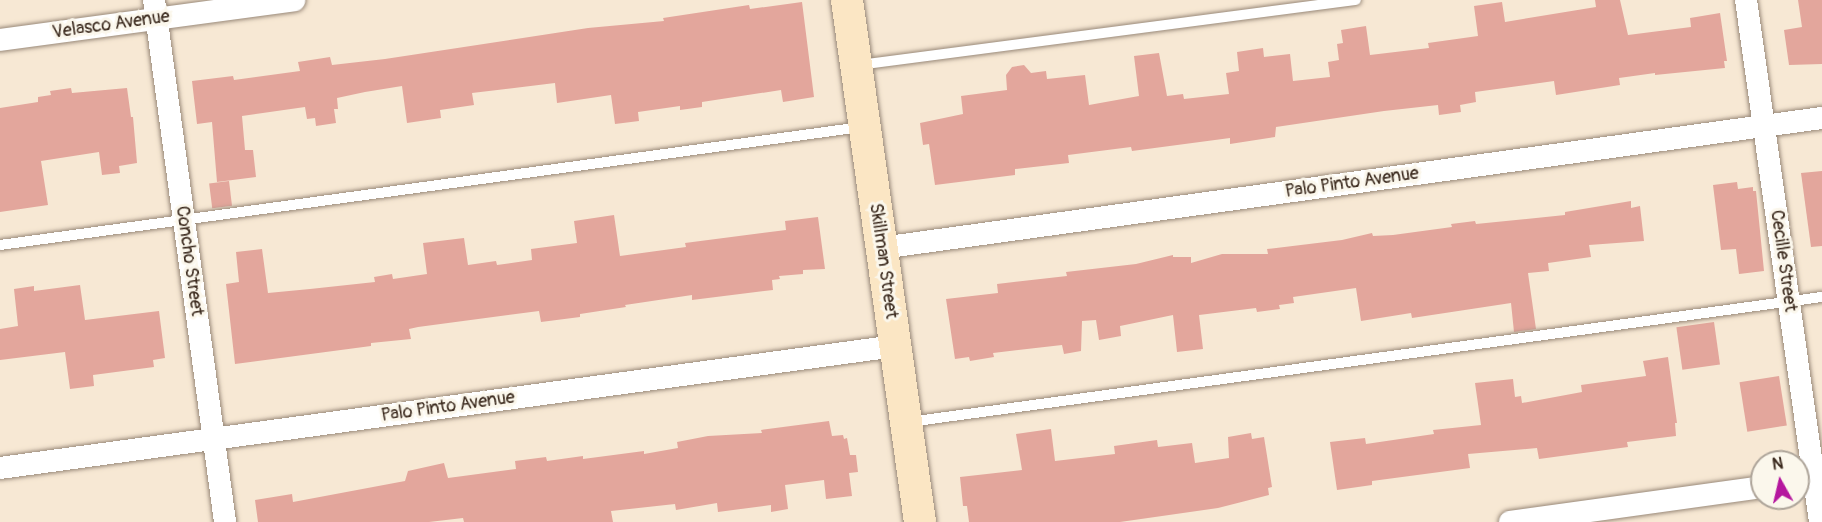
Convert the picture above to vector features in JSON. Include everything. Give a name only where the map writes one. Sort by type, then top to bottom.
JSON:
[{"type":"main road","name":"Skillman Street","points":[[847,0],[920,522]]},
{"type":"street","name":"Velasco Avenue","points":[[0,40],[155,9],[294,0]]},
{"type":"street","name":"Cecille Street","points":[[1746,0],[1789,301],[1811,481],[1820,522]]},
{"type":"street","name":"Concho Street","points":[[155,9],[225,522]]},
{"type":"street","name":"Palo Pinto Avenue","points":[[881,248],[1822,118]]},
{"type":"street","name":"Palo Pinto Avenue","points":[[0,468],[895,346]]},
{"type":"street","points":[[1510,522],[1750,490]]},
{"type":"lane","points":[[856,66],[1356,0]]},
{"type":"lane","points":[[0,245],[864,126]]},
{"type":"lane","points":[[906,423],[1822,297]]},
{"type":"building","points":[[1595,0],[1620,0],[1628,35],[1691,27],[1690,18],[1720,13],[1727,61],[1724,61],[1725,68],[1619,78],[1620,85],[1556,95],[1554,81],[1475,92],[1476,102],[1460,105],[1461,112],[1439,115],[1438,105],[1384,111],[1276,127],[1275,137],[1230,144],[1230,138],[1132,151],[1131,147],[1068,155],[1069,163],[1015,169],[1015,175],[935,185],[929,144],[923,145],[920,123],[963,114],[961,96],[1007,90],[1006,75],[1012,67],[1024,65],[1031,73],[1046,71],[1047,79],[1085,75],[1089,105],[1139,96],[1134,56],[1159,53],[1167,96],[1183,94],[1184,99],[1229,94],[1226,73],[1239,71],[1237,52],[1263,48],[1264,57],[1290,54],[1293,81],[1330,77],[1328,62],[1339,60],[1337,44],[1343,43],[1341,30],[1366,26],[1370,55],[1429,48],[1428,43],[1478,36],[1474,6],[1502,2],[1505,22],[1596,7]]},
{"type":"building","points":[[1798,0],[1822,0],[1822,64],[1789,65],[1784,30],[1802,27]]},
{"type":"building","points":[[802,2],[814,97],[783,102],[781,90],[702,102],[702,107],[680,110],[680,106],[638,112],[639,121],[615,124],[611,95],[557,103],[555,83],[472,93],[474,105],[440,110],[441,118],[407,123],[402,86],[337,98],[338,109],[334,109],[336,123],[316,126],[315,118],[307,119],[305,107],[242,116],[245,150],[253,150],[256,177],[217,182],[212,122],[197,124],[192,81],[233,76],[234,80],[300,71],[298,62],[330,57],[332,65],[385,59],[588,28],[664,21],[663,18],[749,5],[750,9]]},
{"type":"building","points":[[71,88],[72,93],[127,88],[131,117],[133,117],[137,163],[119,166],[120,173],[102,175],[99,152],[41,161],[48,205],[0,212],[0,108],[38,102],[38,97],[51,95],[50,91]]},
{"type":"building","points":[[1822,171],[1822,246],[1811,247],[1801,173]]},
{"type":"building","points":[[229,181],[232,206],[212,208],[209,183]]},
{"type":"building","points":[[1737,182],[1738,189],[1753,187],[1753,191],[1756,191],[1764,271],[1739,274],[1736,249],[1721,250],[1713,185]]},
{"type":"building","points":[[1631,201],[1631,208],[1640,206],[1644,241],[1589,245],[1591,257],[1548,263],[1549,271],[1528,273],[1536,329],[1514,332],[1511,303],[1412,318],[1411,313],[1361,321],[1356,288],[1293,297],[1294,303],[1279,305],[1280,309],[1257,312],[1256,308],[1199,315],[1203,349],[1177,352],[1173,315],[1120,326],[1121,336],[1099,340],[1096,320],[1082,321],[1081,351],[1064,354],[1062,345],[993,353],[994,357],[970,361],[969,357],[955,359],[946,299],[998,293],[997,284],[1067,276],[1066,272],[1136,264],[1173,255],[1173,257],[1191,257],[1191,263],[1222,254],[1268,254],[1267,249],[1342,240],[1372,233],[1373,236],[1393,235],[1452,227],[1451,224],[1475,221],[1476,224],[1565,215],[1565,212]]},
{"type":"building","points":[[614,215],[620,256],[686,247],[685,243],[786,230],[785,221],[818,217],[825,269],[803,270],[803,274],[779,276],[780,279],[772,280],[773,290],[692,300],[692,295],[625,305],[626,307],[580,314],[580,317],[541,322],[539,311],[418,327],[409,329],[411,339],[235,364],[226,284],[239,282],[236,252],[262,249],[268,293],[310,289],[375,282],[374,277],[392,274],[393,279],[427,274],[423,243],[464,238],[468,265],[496,261],[497,265],[532,260],[531,249],[577,243],[574,221]]},
{"type":"building","points":[[80,285],[85,320],[159,311],[165,358],[153,360],[154,367],[93,375],[94,386],[70,389],[65,352],[0,360],[0,329],[18,326],[14,289],[34,286],[34,291]]},
{"type":"building","points":[[1714,322],[1720,365],[1682,370],[1676,327]]},
{"type":"building","points":[[1668,357],[1677,423],[1675,423],[1676,436],[1627,442],[1628,447],[1539,459],[1537,448],[1468,454],[1470,468],[1372,481],[1372,485],[1337,490],[1330,442],[1365,438],[1366,444],[1434,434],[1433,430],[1481,425],[1475,383],[1513,379],[1515,397],[1521,396],[1522,403],[1582,392],[1581,385],[1646,376],[1643,361]]},
{"type":"building","points":[[1779,376],[1787,425],[1747,432],[1739,382]]},
{"type":"building","points":[[829,421],[832,436],[843,435],[844,439],[847,438],[850,455],[856,455],[858,472],[849,473],[852,496],[826,499],[824,480],[785,485],[788,509],[771,512],[771,505],[718,512],[717,503],[676,510],[675,504],[611,511],[613,522],[464,522],[463,518],[429,522],[258,522],[255,500],[292,494],[293,502],[405,481],[408,471],[444,463],[448,478],[516,469],[515,461],[546,457],[547,461],[583,456],[583,459],[644,451],[644,454],[678,448],[677,442],[708,436],[762,433],[761,430]]},
{"type":"building","points":[[1051,429],[1055,461],[1115,454],[1114,446],[1157,440],[1158,447],[1192,443],[1195,463],[1229,458],[1228,437],[1251,433],[1252,439],[1264,437],[1272,487],[1268,488],[1269,495],[1218,508],[1120,522],[969,522],[967,506],[963,506],[960,477],[1022,470],[1016,434]]}]
